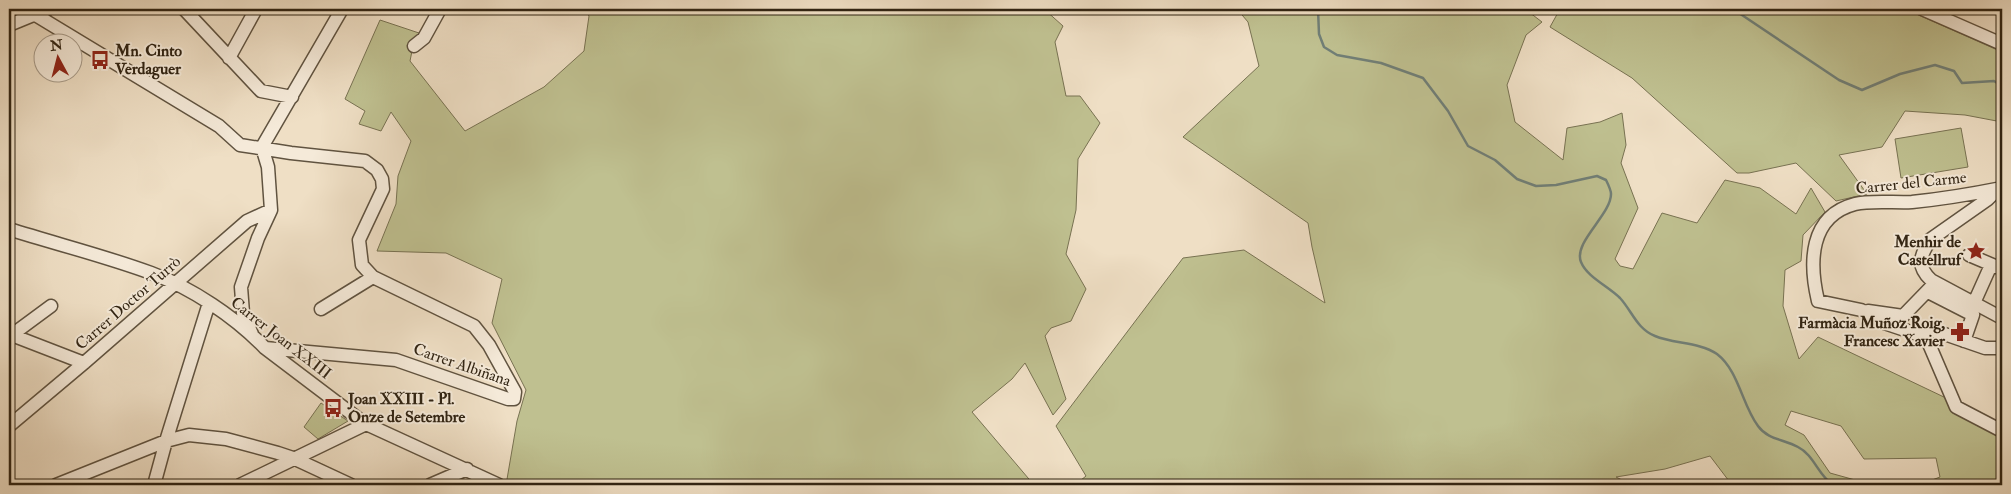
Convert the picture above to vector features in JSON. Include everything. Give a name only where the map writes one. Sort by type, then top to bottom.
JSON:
[{"type":"street","points":[[9,25],[48,9]]},
{"type":"street","points":[[184,9],[262,91],[292,97]]},
{"type":"street","points":[[229,58],[256,9]]},
{"type":"street","points":[[253,336],[243,313],[241,286],[258,238],[271,210],[268,167],[262,147],[342,9]]},
{"type":"street","points":[[414,46],[424,38],[440,9]]},
{"type":"street","points":[[1922,9],[2002,44]]},
{"type":"street","points":[[34,14],[219,126],[240,145],[365,161],[377,170],[382,179],[383,189],[359,240],[362,264],[373,278],[321,309]]},
{"type":"street","points":[[2000,188],[1988,199],[1931,239],[1924,248],[1920,260],[1923,272],[1931,287],[1974,309],[2002,318]]},
{"type":"street","name":"Carrer del Carme","points":[[1861,310],[1818,301],[1813,281],[1812,258],[1819,234],[1834,213],[1856,203],[1919,201],[2000,188]]},
{"type":"street","name":"Carrer Doctor Turrò","points":[[12,419],[84,363],[246,221],[271,210]]},
{"type":"street","name":"Carrer Joan XXIII","points":[[9,229],[152,273],[176,284],[209,303],[366,424],[467,468],[499,485]]},
{"type":"street","points":[[1964,341],[1974,309],[1997,267],[1969,255]]},
{"type":"street","name":"Carrer Albiñana","points":[[265,348],[396,360],[508,399],[514,399],[515,392],[489,345],[474,326],[373,278]]},
{"type":"street","points":[[1861,310],[1903,316],[1931,287]]},
{"type":"street","points":[[154,485],[209,303]]},
{"type":"street","points":[[10,335],[51,306]]},
{"type":"street","points":[[1861,310],[1884,323],[1926,337],[1956,406],[2002,431]]},
{"type":"street","points":[[1926,337],[1930,329],[1985,348],[2002,348]]},
{"type":"street","points":[[10,335],[84,363]]},
{"type":"street","points":[[240,485],[366,424]]},
{"type":"street","points":[[56,485],[166,441],[189,435],[226,439],[293,458],[351,485]]},
{"type":"street","points":[[430,485],[467,468]]},
{"type":"green space","points":[[584,9],[1044,9],[1063,26],[1055,42],[1066,96],[1080,96],[1100,123],[1078,159],[1076,210],[1066,254],[1086,289],[1071,321],[1051,328],[1045,336],[1066,399],[1053,415],[1025,363],[1012,379],[972,412],[1034,485],[506,485],[517,421],[526,390],[492,323],[502,279],[446,253],[377,251],[396,204],[398,176],[411,141],[391,112],[381,131],[359,124],[365,111],[345,99],[380,20],[419,33],[413,46],[410,61],[465,131],[544,87],[584,51],[589,16]]},
{"type":"green space","points":[[1237,9],[1525,9],[1542,22],[1526,35],[1507,85],[1515,122],[1563,160],[1567,128],[1600,122],[1622,113],[1626,145],[1621,163],[1638,208],[1615,259],[1620,266],[1633,269],[1662,213],[1697,223],[1725,180],[1760,188],[1796,214],[1811,188],[1825,212],[1803,235],[1801,261],[1785,270],[1783,306],[1799,359],[1818,337],[1946,398],[2002,435],[2002,485],[1919,485],[1940,477],[1936,458],[1864,459],[1841,426],[1791,411],[1785,425],[1804,435],[1830,473],[1873,485],[1732,485],[1710,456],[1665,469],[1616,477],[1632,485],[1075,485],[1086,476],[1056,426],[1183,258],[1244,250],[1325,303],[1308,223],[1183,137],[1259,66],[1248,22]]},
{"type":"green space","points":[[1560,9],[1905,9],[2002,52],[2002,122],[1965,115],[1905,111],[1882,147],[1839,155],[1867,194],[1836,201],[1796,163],[1749,173],[1737,173],[1632,78],[1550,27]]},
{"type":"green space","points":[[1961,128],[1968,167],[1901,178],[1895,139]]},
{"type":"green space","points":[[321,403],[348,421],[318,439],[304,427]]},
{"type":"waterway","points":[[1318,9],[1319,34],[1324,47],[1337,55],[1381,63],[1423,78],[1448,111],[1468,146],[1495,160],[1517,179],[1536,186],[1556,185],[1597,176],[1606,180],[1611,192],[1609,202],[1582,246],[1580,254],[1584,267],[1593,277],[1620,298],[1639,324],[1649,333],[1662,339],[1702,347],[1717,354],[1730,369],[1753,418],[1762,431],[1771,437],[1793,444],[1803,451],[1823,476],[1833,485]]},
{"type":"waterway","points":[[1733,9],[1839,80],[1862,90],[1900,74],[1935,65],[1954,71],[1962,83],[1994,81],[2002,86]]},
{"type":"place","name":"Mn. Cinto Verdaguer","points":[[100,60]]},
{"type":"place","name":"Menhir de Castellruf","points":[[1976,251]]},
{"type":"place","name":"Farmàcia Muñoz Roig, Francesc Xavier","points":[[1960,332]]},
{"type":"place","name":"Joan XXIII - Pl. Onze de Setembre","points":[[333,408]]}]
